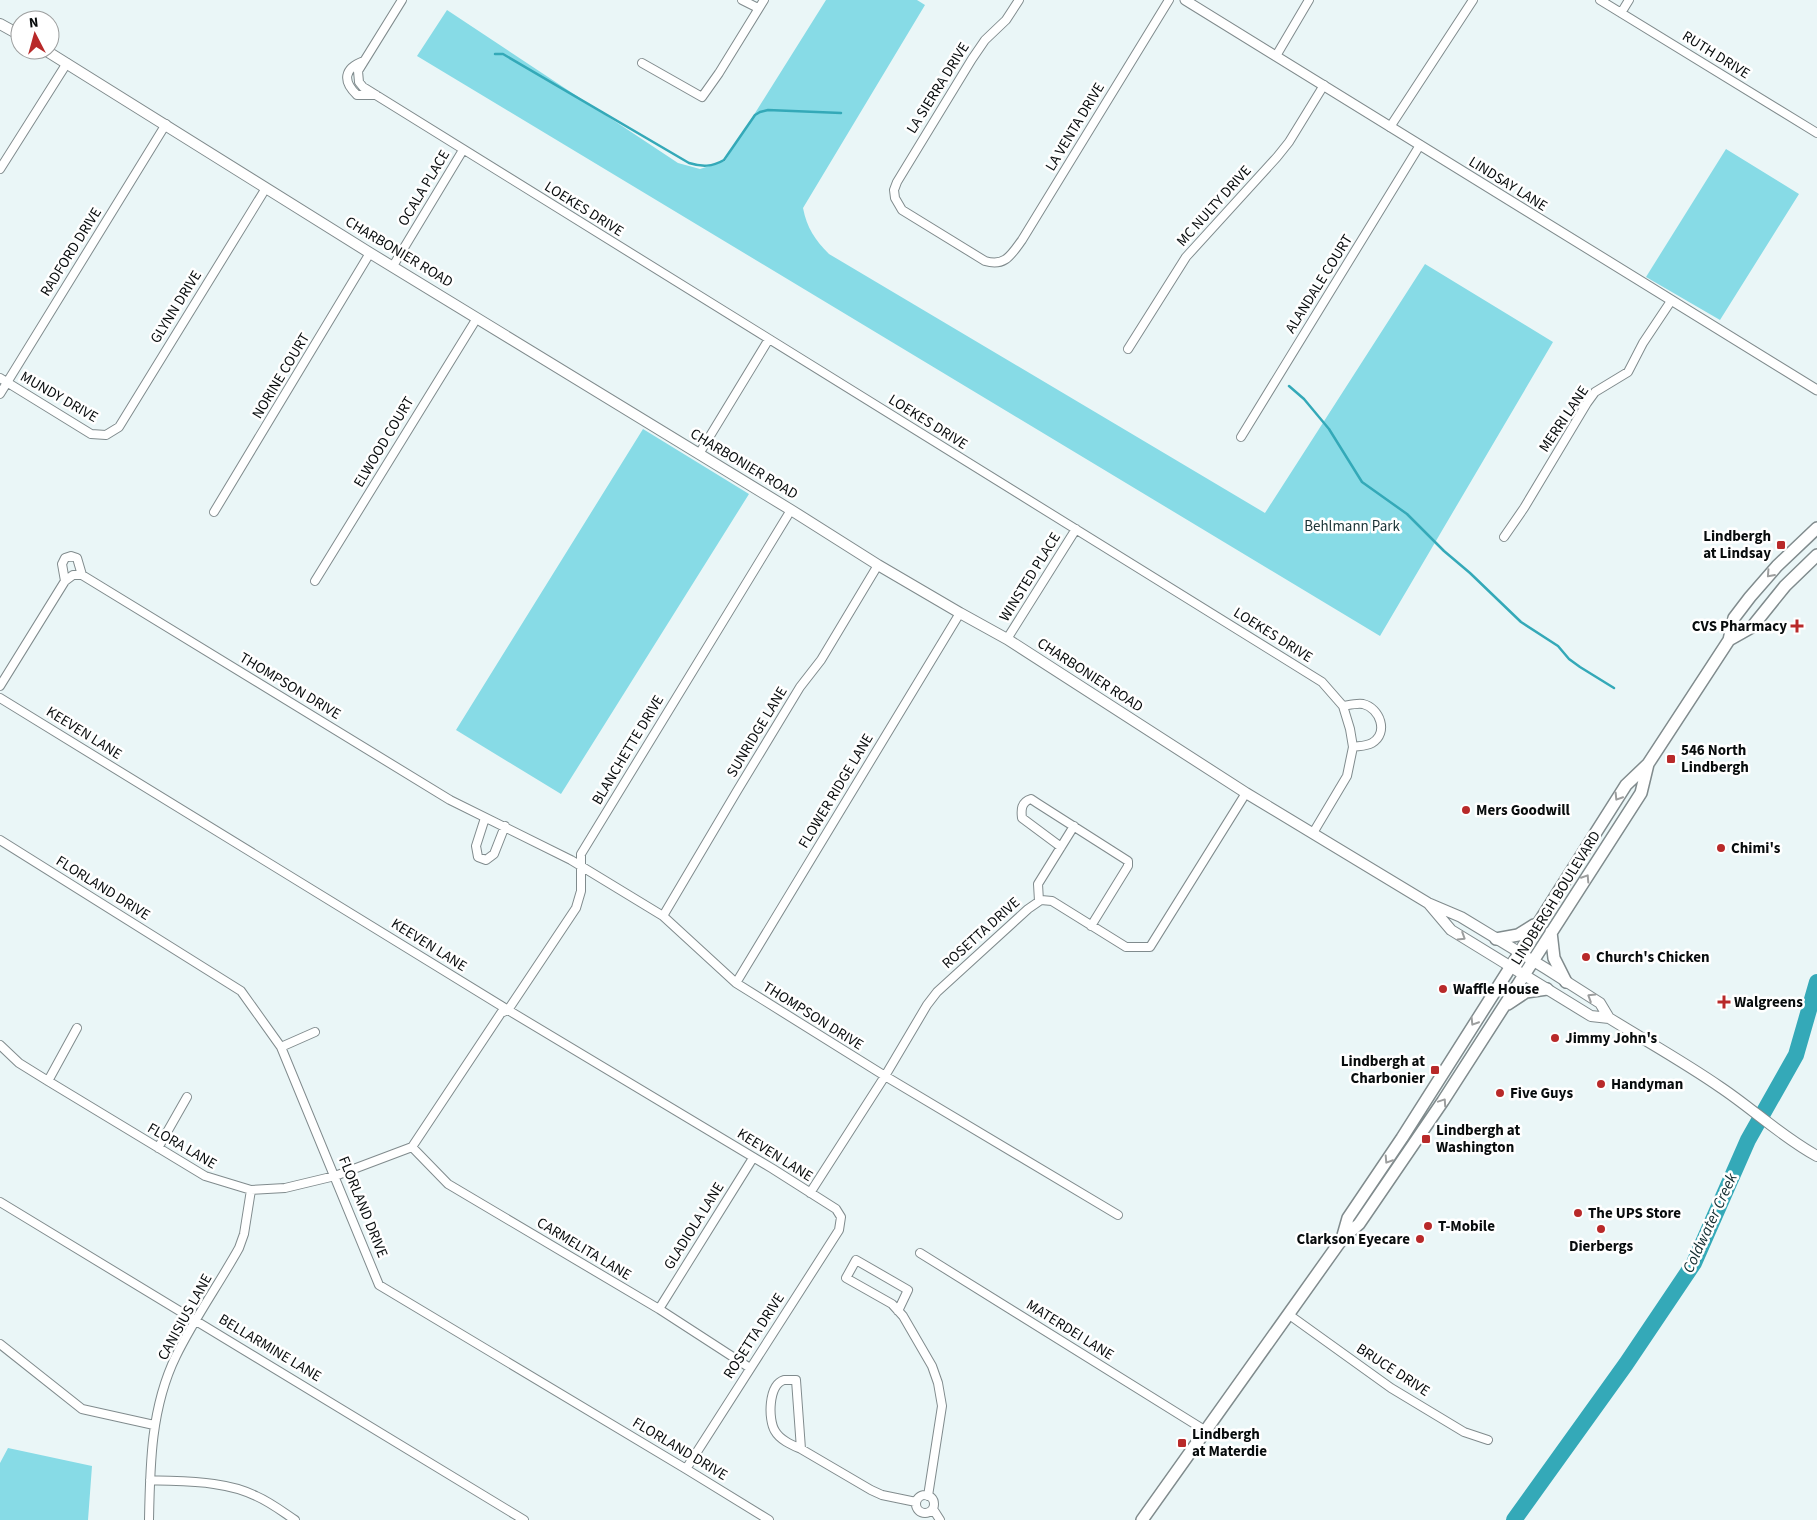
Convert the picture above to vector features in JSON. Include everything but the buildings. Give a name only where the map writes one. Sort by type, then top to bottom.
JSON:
[{"type":"main road","name":"CHARBONIER ROAD","points":[[60,58],[370,253],[878,565],[960,614],[1007,639],[1246,793],[1428,902],[1461,917],[1519,952],[1600,1003],[1609,1018]]},
{"type":"main road","name":"LINDBERGH BOULEVARD","points":[[1342,1239],[1348,1218],[1392,1155],[1626,784],[1648,764],[1729,640],[1734,618],[1777,566],[1817,528]]},
{"type":"main road","name":"LINDBERGH BOULEVARD","points":[[1729,640],[1752,627],[1772,600],[1817,555]]},
{"type":"main road","name":"LINDBERGH BOULEVARD","points":[[1142,1520],[1342,1239],[1359,1224],[1443,1101],[1641,792],[1648,764]]},
{"type":"main road","name":"CHARBONIER ROAD","points":[[1428,902],[1451,930],[1591,1016],[1609,1018]]},
{"type":"main road","points":[[1496,939],[1518,935],[1538,923]]},
{"type":"main road","points":[[1551,932],[1554,958],[1566,982]]},
{"type":"main road","points":[[1504,1007],[1526,992],[1547,989]]},
{"type":"main road","points":[[1609,1018],[1705,1077],[1776,1129],[1817,1156]]},
{"type":"street","name":"LOEKES DRIVE","points":[[402,0],[358,71],[359,82],[376,95],[1322,682],[1343,706],[1353,747],[1346,776],[1313,833]]},
{"type":"street","points":[[742,0],[758,8]]},
{"type":"street","points":[[642,63],[702,97],[764,0]]},
{"type":"street","name":"LA SIERRA DRIVE","points":[[1000,263],[993,264],[984,261],[902,210],[895,198],[894,190],[897,182],[972,59],[985,40],[1006,20],[1019,0]]},
{"type":"street","name":"LA VENTA DRIVE","points":[[1000,263],[1008,258],[1022,240],[1168,0]]},
{"type":"street","name":"LINDSAY LANE","points":[[1185,0],[1817,390]]},
{"type":"street","points":[[1276,56],[1310,0]]},
{"type":"street","points":[[1390,127],[1473,0]]},
{"type":"street","name":"RUTH DRIVE","points":[[1600,0],[1817,133]]},
{"type":"street","points":[[1621,13],[1629,0]]},
{"type":"street","points":[[0,169],[67,62]]},
{"type":"street","name":"MC NULTY DRIVE","points":[[1128,349],[1186,257],[1277,157],[1289,142],[1324,85]]},
{"type":"street","name":"RADFORD DRIVE","points":[[0,394],[3,380],[166,124]]},
{"type":"street","name":"ALANDALE COURT","points":[[1241,437],[1420,145]]},
{"type":"street","name":"OCALA PLACE","points":[[393,266],[463,150]]},
{"type":"street","name":"GLYNN DRIVE","points":[[106,435],[119,427],[266,188]]},
{"type":"street","name":"NORINE COURT","points":[[214,512],[370,253]]},
{"type":"street","name":"MERRI LANE","points":[[1504,537],[1524,508],[1587,403],[1595,392],[1628,372],[1671,300]]},
{"type":"street","name":"ELWOOD COURT","points":[[315,581],[477,318]]},
{"type":"street","points":[[699,454],[769,339]]},
{"type":"street","name":"MUNDY DRIVE","points":[[3,380],[91,434],[106,435]]},
{"type":"street","name":"BLANCHETTE DRIVE","points":[[508,1010],[576,908],[581,891],[581,854],[791,510]]},
{"type":"street","name":"WINSTED PLACE","points":[[1007,639],[1076,529]]},
{"type":"street","name":"THOMPSON DRIVE","points":[[65,581],[62,564],[65,558],[71,556],[77,558],[82,575],[416,780],[485,818],[505,826],[582,867],[663,916],[736,983],[885,1076],[1118,1215]]},
{"type":"street","name":"SUNRIDGE LANE","points":[[663,916],[800,687],[821,660],[878,565]]},
{"type":"street","points":[[0,686],[65,581],[73,575],[82,575]]},
{"type":"street","name":"FLOWER RIDGE LANE","points":[[736,983],[960,614]]},
{"type":"street","name":"KEEVEN LANE","points":[[0,698],[836,1209],[842,1217]]},
{"type":"street","points":[[1343,706],[1364,704],[1374,710],[1381,723],[1382,730],[1379,737],[1372,743],[1353,747]]},
{"type":"street","name":"ROSETTA DRIVE","points":[[810,1193],[885,1076],[927,1004],[937,992],[1039,900],[1052,901],[1126,947],[1150,947],[1246,793]]},
{"type":"street","points":[[1061,846],[1022,818],[1022,805],[1031,799],[1128,861],[1128,866],[1091,926]]},
{"type":"street","points":[[485,818],[476,846],[480,859],[486,860],[494,854],[505,826]]},
{"type":"street","points":[[1039,900],[1038,884],[1074,826]]},
{"type":"street","name":"FLORLAND DRIVE","points":[[0,840],[241,991],[281,1047],[380,1285],[769,1520]]},
{"type":"street","points":[[412,1146],[501,1012],[508,1010]]},
{"type":"street","points":[[48,1081],[77,1028]]},
{"type":"street","points":[[281,1047],[314,1032]]},
{"type":"street","name":"FLORA LANE","points":[[0,1045],[19,1063],[205,1176],[251,1190],[285,1188],[335,1176],[412,1146]]},
{"type":"street","points":[[158,1148],[187,1097]]},
{"type":"street","name":"CARMELITA LANE","points":[[412,1146],[448,1184],[659,1309],[750,1368]]},
{"type":"street","name":"GLADIOLA LANE","points":[[659,1309],[753,1158]]},
{"type":"street","name":"CANISIUS LANE","points":[[149,1520],[154,1425],[162,1392],[175,1357],[239,1248],[244,1234],[251,1190]]},
{"type":"street","name":"BELLARMINE LANE","points":[[0,1202],[524,1520]]},
{"type":"street","name":"ROSETTA DRIVE","points":[[686,1469],[839,1230],[842,1217]]},
{"type":"street","name":"MATERDEI LANE","points":[[920,1253],[1206,1431]]},
{"type":"street","points":[[898,1311],[908,1290],[856,1260],[846,1278],[892,1304],[932,1366],[938,1383],[942,1406],[928,1496]]},
{"type":"street","name":"BRUCE DRIVE","points":[[1288,1314],[1391,1388],[1464,1432],[1488,1440]]},
{"type":"street","points":[[0,1344],[82,1409],[154,1425]]},
{"type":"street","points":[[801,1449],[796,1380],[783,1380],[776,1386],[771,1395],[774,1431],[785,1441],[871,1490],[882,1495],[916,1502]]},
{"type":"street","points":[[150,1480],[227,1486],[256,1495],[295,1520]]},
{"type":"street","points":[[922,1496],[928,1496],[934,1503],[932,1509],[926,1513],[920,1512],[916,1508],[916,1502],[922,1496]]},
{"type":"street","points":[[932,1509],[940,1520]]},
{"type":"green space","name":"Behlmann Park","points":[[826,0],[917,0],[925,5],[803,208],[809,228],[820,244],[829,254],[1265,513],[1425,264],[1553,342],[1380,636],[417,56],[447,10],[678,163],[700,169],[725,161]]},
{"type":"green space","points":[[1726,149],[1799,194],[1720,320],[1646,277]]},
{"type":"green space","points":[[643,429],[749,494],[561,794],[456,730]]},
{"type":"green space","points":[[8,1448],[92,1466],[88,1520],[0,1520],[0,1463]]},
{"type":"waterway","points":[[495,54],[503,54],[689,163],[698,165],[707,166],[724,160],[755,115],[760,112],[768,110],[841,113]]},
{"type":"waterway","points":[[1289,386],[1304,399],[1329,429],[1362,482],[1407,514],[1521,622],[1558,646],[1569,659],[1580,667],[1614,688]]},
{"type":"waterway","name":"Coldwater Creek","points":[[1514,1520],[1626,1364],[1694,1263],[1748,1140],[1796,1055],[1817,982]]},
{"type":"place","name":"Lindbergh at Lindsay","points":[[1781,545]]},
{"type":"place","name":"CVS Pharmacy","points":[[1797,626]]},
{"type":"place","name":"546 North Lindbergh","points":[[1671,759]]},
{"type":"place","name":"Mers Goodwill","points":[[1466,810]]},
{"type":"place","name":"Chimi's","points":[[1721,848]]},
{"type":"place","name":"Church's Chicken","points":[[1586,957]]},
{"type":"place","name":"Waffle House","points":[[1443,989]]},
{"type":"place","name":"Walgreens","points":[[1724,1002]]},
{"type":"place","name":"Jimmy John's","points":[[1555,1038]]},
{"type":"place","name":"Lindbergh at Charbonier","points":[[1435,1070]]},
{"type":"place","name":"Handyman","points":[[1601,1084]]},
{"type":"place","name":"Five Guys","points":[[1500,1093]]},
{"type":"place","name":"Lindbergh at Washington","points":[[1426,1139]]},
{"type":"place","name":"The UPS Store","points":[[1578,1213]]},
{"type":"place","name":"T-Mobile","points":[[1428,1226]]},
{"type":"place","name":"Dierbergs","points":[[1601,1229]]},
{"type":"place","name":"Clarkson Eyecare","points":[[1420,1239]]},
{"type":"place","name":"Lindbergh at Materdie","points":[[1182,1443]]}]
